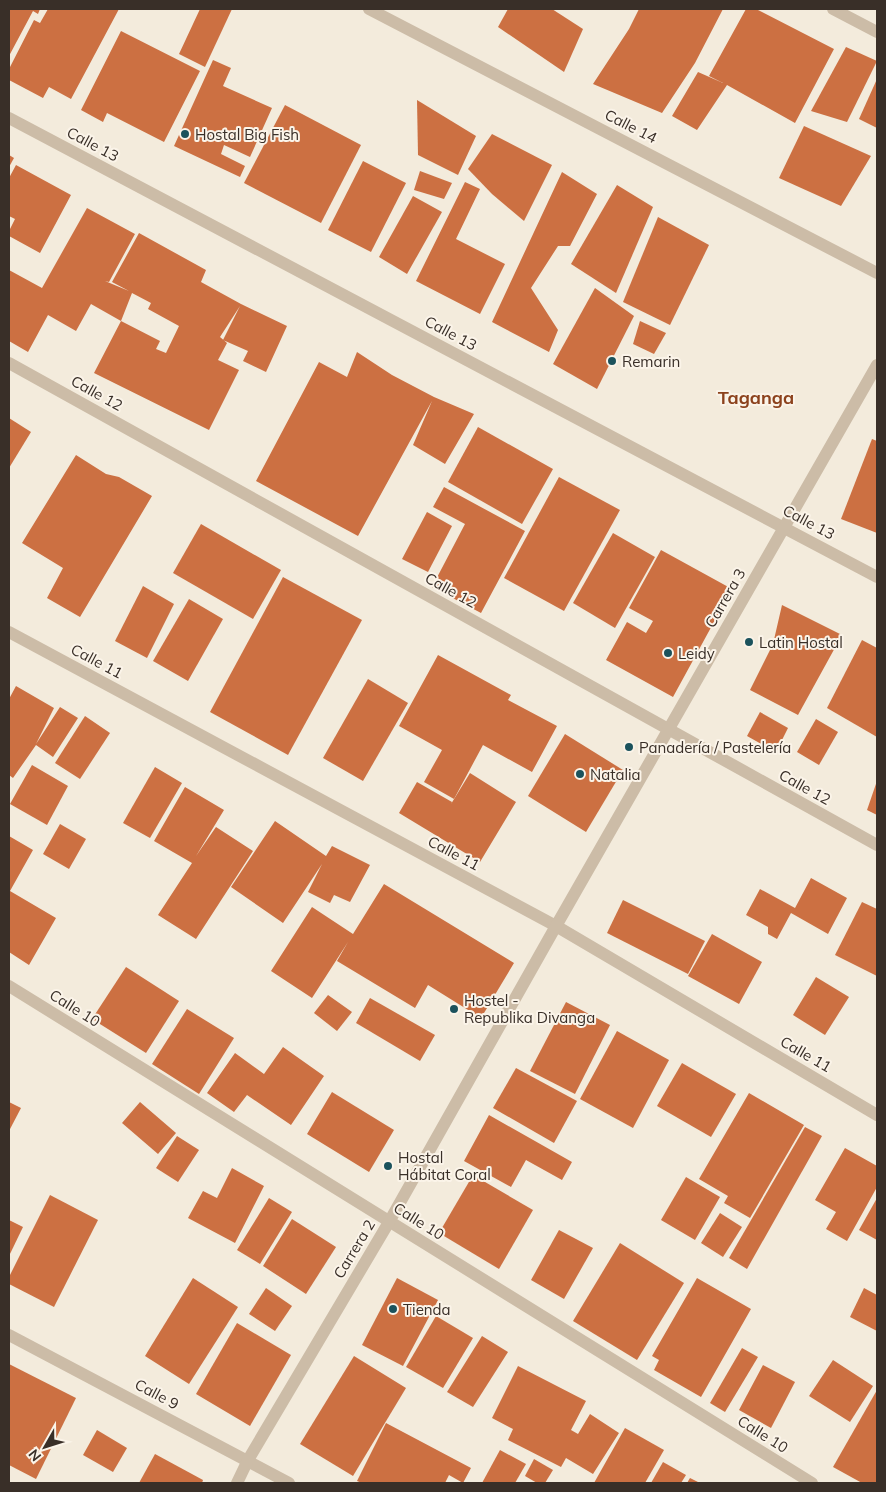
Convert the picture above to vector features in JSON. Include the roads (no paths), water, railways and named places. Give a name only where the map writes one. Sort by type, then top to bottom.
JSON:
[{"type":"street","name":"Calle 14","points":[[369,9],[877,273]]},
{"type":"street","points":[[834,9],[877,32]]},
{"type":"street","name":"Calle 13","points":[[9,118],[877,577]]},
{"type":"street","name":"Calle 12","points":[[9,363],[877,845]]},
{"type":"street","name":"Carrera 3","points":[[556,926],[877,365]]},
{"type":"street","name":"Calle 11","points":[[9,632],[556,926],[877,1115]]},
{"type":"street","name":"Carrera 2","points":[[237,1483],[248,1460],[389,1222],[556,926]]},
{"type":"street","name":"Calle 10","points":[[9,986],[812,1483]]},
{"type":"street","name":"Calle 9","points":[[9,1335],[289,1483]]},
{"type":"place","name":"Hostal Big Fish","points":[[185,134]]},
{"type":"place","name":"Remarin","points":[[612,361]]},
{"type":"place","name":"Latin Hostal","points":[[749,642]]},
{"type":"place","name":"Leidy","points":[[668,653]]},
{"type":"place","name":"Panadería / Pastelería","points":[[629,747]]},
{"type":"place","name":"Natalia","points":[[580,774]]},
{"type":"place","name":"Hostel - Republika Divanga","points":[[454,1009]]},
{"type":"place","name":"Hostal Hábitat Coral","points":[[388,1166]]},
{"type":"place","name":"Tienda","points":[[393,1309]]},
{"type":"district","name":"Taganga","points":[[756,397]]}]
